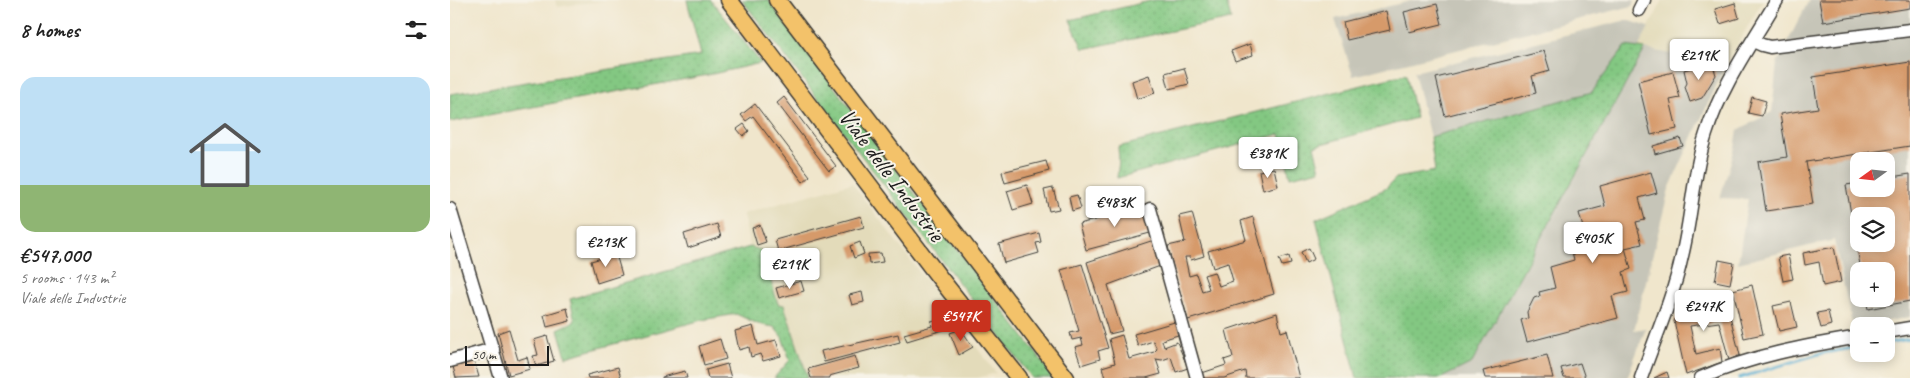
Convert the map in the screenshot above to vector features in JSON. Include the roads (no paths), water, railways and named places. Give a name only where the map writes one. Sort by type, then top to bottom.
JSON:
[{"type":"main road","name":"Viale delle Industrie","points":[[728,0],[939,277],[1019,378]]},
{"type":"main road","name":"Viale delle Industrie","points":[[777,0],[1066,378]]},
{"type":"street","points":[[1641,378],[1680,264],[1697,170],[1706,133],[1725,91],[1777,0]]},
{"type":"street","points":[[1753,41],[1770,47],[1910,30]]},
{"type":"street","points":[[450,209],[501,378]]},
{"type":"street","points":[[1150,209],[1196,378]]},
{"type":"street","points":[[1895,330],[1910,328]]},
{"type":"street","points":[[1700,378],[1727,366],[1850,338]]},
{"type":"street","points":[[450,361],[493,349]]},
{"type":"waterway","points":[[1895,342],[1910,339]]},
{"type":"waterway","points":[[1739,378],[1819,354],[1850,349]]}]
